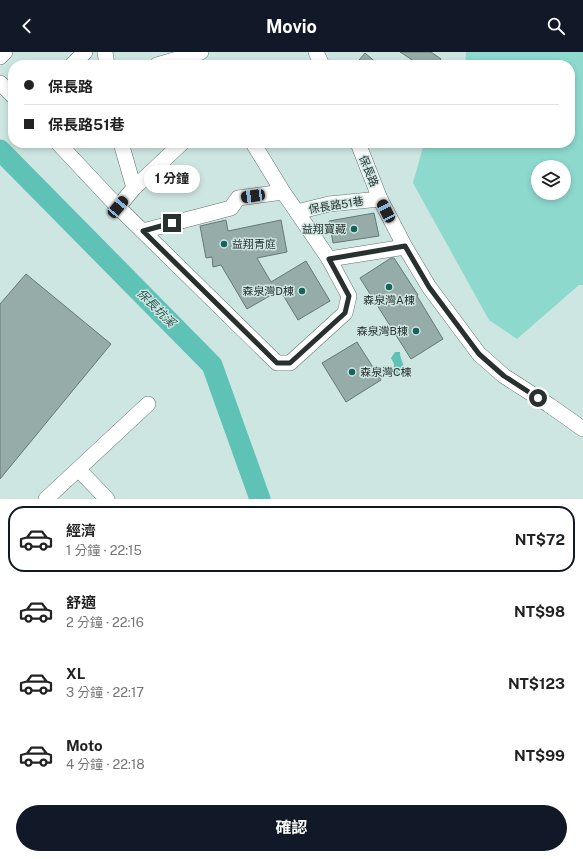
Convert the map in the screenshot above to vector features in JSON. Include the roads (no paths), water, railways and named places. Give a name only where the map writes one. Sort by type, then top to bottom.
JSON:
[{"type":"lane","points":[[0,57],[5,52]]},
{"type":"lane","points":[[77,60],[85,52]]},
{"type":"lane","points":[[174,60],[201,52]]},
{"type":"lane","points":[[0,83],[8,91]]},
{"type":"lane","points":[[63,148],[118,207],[277,363],[290,363],[345,313],[349,296],[329,259],[297,212]]},
{"type":"lane","points":[[122,148],[134,188]]},
{"type":"lane","points":[[118,207],[134,188],[177,148]]},
{"type":"lane","name":"保長路51巷","points":[[256,148],[297,212],[329,204],[380,199]]},
{"type":"lane","name":"保長路","points":[[360,148],[380,199],[405,246],[429,287],[479,354],[504,376],[550,405],[583,429]]},
{"type":"lane","points":[[143,231],[231,208],[238,198],[283,192]]},
{"type":"lane","points":[[329,259],[405,246]]},
{"type":"lane","points":[[46,499],[79,470],[148,404]]},
{"type":"lane","points":[[79,470],[107,499]]},
{"type":"waterway","name":"保長坑溪","points":[[0,150],[212,365],[260,499]]},
{"type":"place","name":"益翔寶藏","points":[[354,229]]},
{"type":"place","name":"益翔青庭","points":[[224,244]]},
{"type":"place","name":"森泉灣A棟","points":[[389,287]]},
{"type":"place","name":"森泉灣D棟","points":[[302,291]]},
{"type":"place","name":"森泉灣B棟","points":[[416,331]]},
{"type":"place","name":"森泉灣C棟","points":[[352,372]]}]
